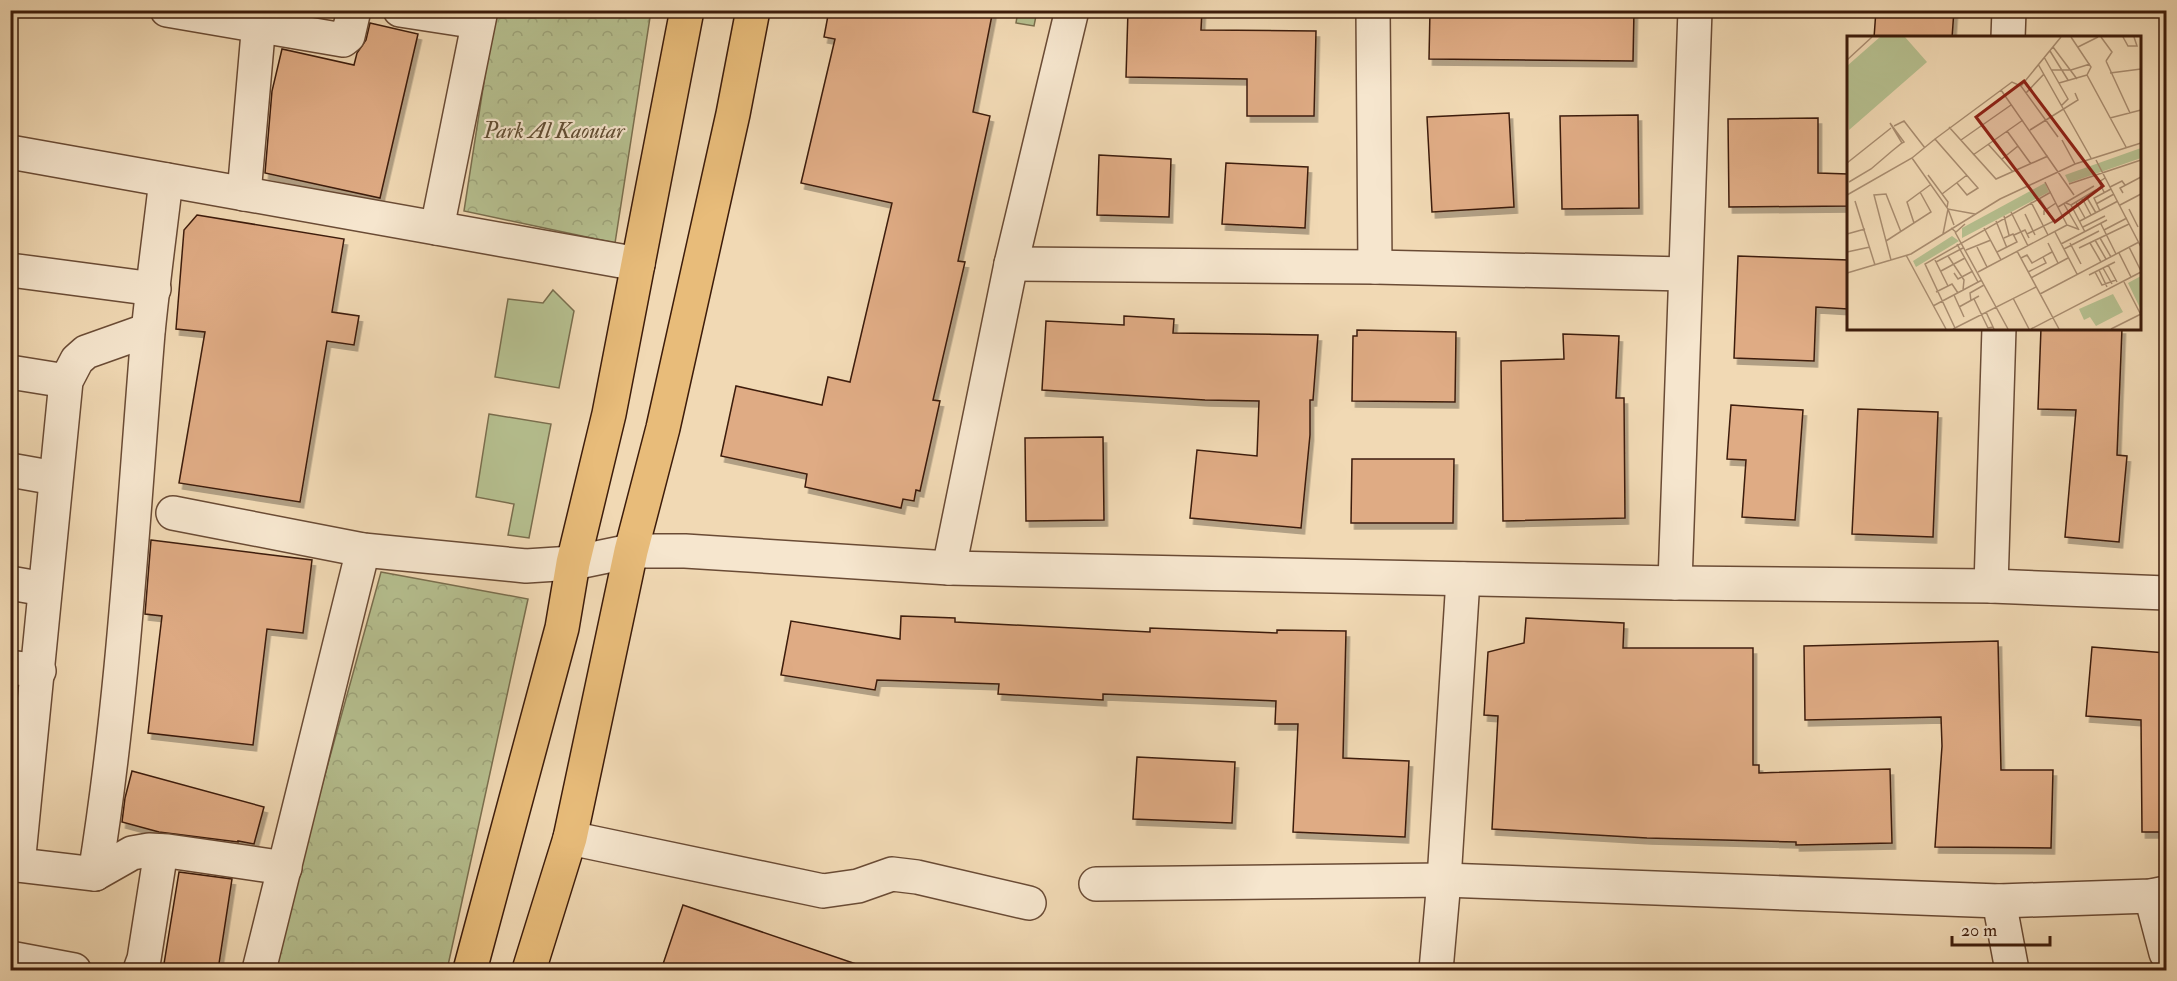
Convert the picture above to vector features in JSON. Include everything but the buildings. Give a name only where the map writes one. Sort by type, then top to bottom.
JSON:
[{"type":"main road","points":[[470,970],[562,628],[573,563],[609,414],[687,10]]},
{"type":"main road","points":[[529,970],[570,838],[631,551],[666,416],[733,114],[753,10]]},
{"type":"street","points":[[180,11],[260,18],[346,39],[354,10]]},
{"type":"street","points":[[400,10],[480,16],[437,228]]},
{"type":"street","points":[[949,568],[1011,264],[1072,10]]},
{"type":"street","points":[[1373,10],[1375,267]]},
{"type":"street","points":[[1674,583],[1695,10]]},
{"type":"street","points":[[2008,36],[2009,10]]},
{"type":"street","points":[[244,194],[260,18]]},
{"type":"street","points":[[10,152],[638,264]]},
{"type":"street","points":[[95,874],[109,788],[119,697],[148,330],[166,180]]},
{"type":"street","points":[[1011,264],[1375,267],[1685,274]]},
{"type":"street","points":[[10,270],[154,289]]},
{"type":"street","points":[[148,330],[86,351],[77,360],[66,381],[44,589],[25,669],[14,864],[95,874],[132,853],[149,850],[285,868]]},
{"type":"street","points":[[1991,586],[1999,330]]},
{"type":"street","points":[[10,372],[66,381]]},
{"type":"street","points":[[10,470],[56,478]]},
{"type":"street","points":[[173,513],[363,550],[526,566],[573,563],[631,551],[685,550],[949,568],[1674,583],[1991,586],[2166,593]]},
{"type":"street","points":[[259,970],[363,550]]},
{"type":"street","points":[[1436,970],[1463,579]]},
{"type":"street","points":[[10,583],[44,589]]},
{"type":"street","points":[[570,838],[823,891],[858,886],[892,874],[917,877],[1029,903]]},
{"type":"street","points":[[140,970],[144,958],[161,851]]},
{"type":"street","points":[[1096,884],[1444,880],[1999,901],[2159,894],[2166,953]]},
{"type":"street","points":[[1999,901],[2012,970]]},
{"type":"street","points":[[10,958],[74,970]]},
{"type":"green space","name":"Park Al Kaoutar","points":[[495,11],[651,11],[615,243],[464,211]]},
{"type":"green space","points":[[1018,11],[1037,11],[1034,26],[1016,23]]},
{"type":"green space","points":[[553,290],[574,311],[559,388],[495,377],[508,299],[543,303]]},
{"type":"green space","points":[[489,414],[551,424],[529,538],[508,535],[514,504],[476,497]]},
{"type":"green space","points":[[381,572],[528,599],[447,970],[271,970]]}]
